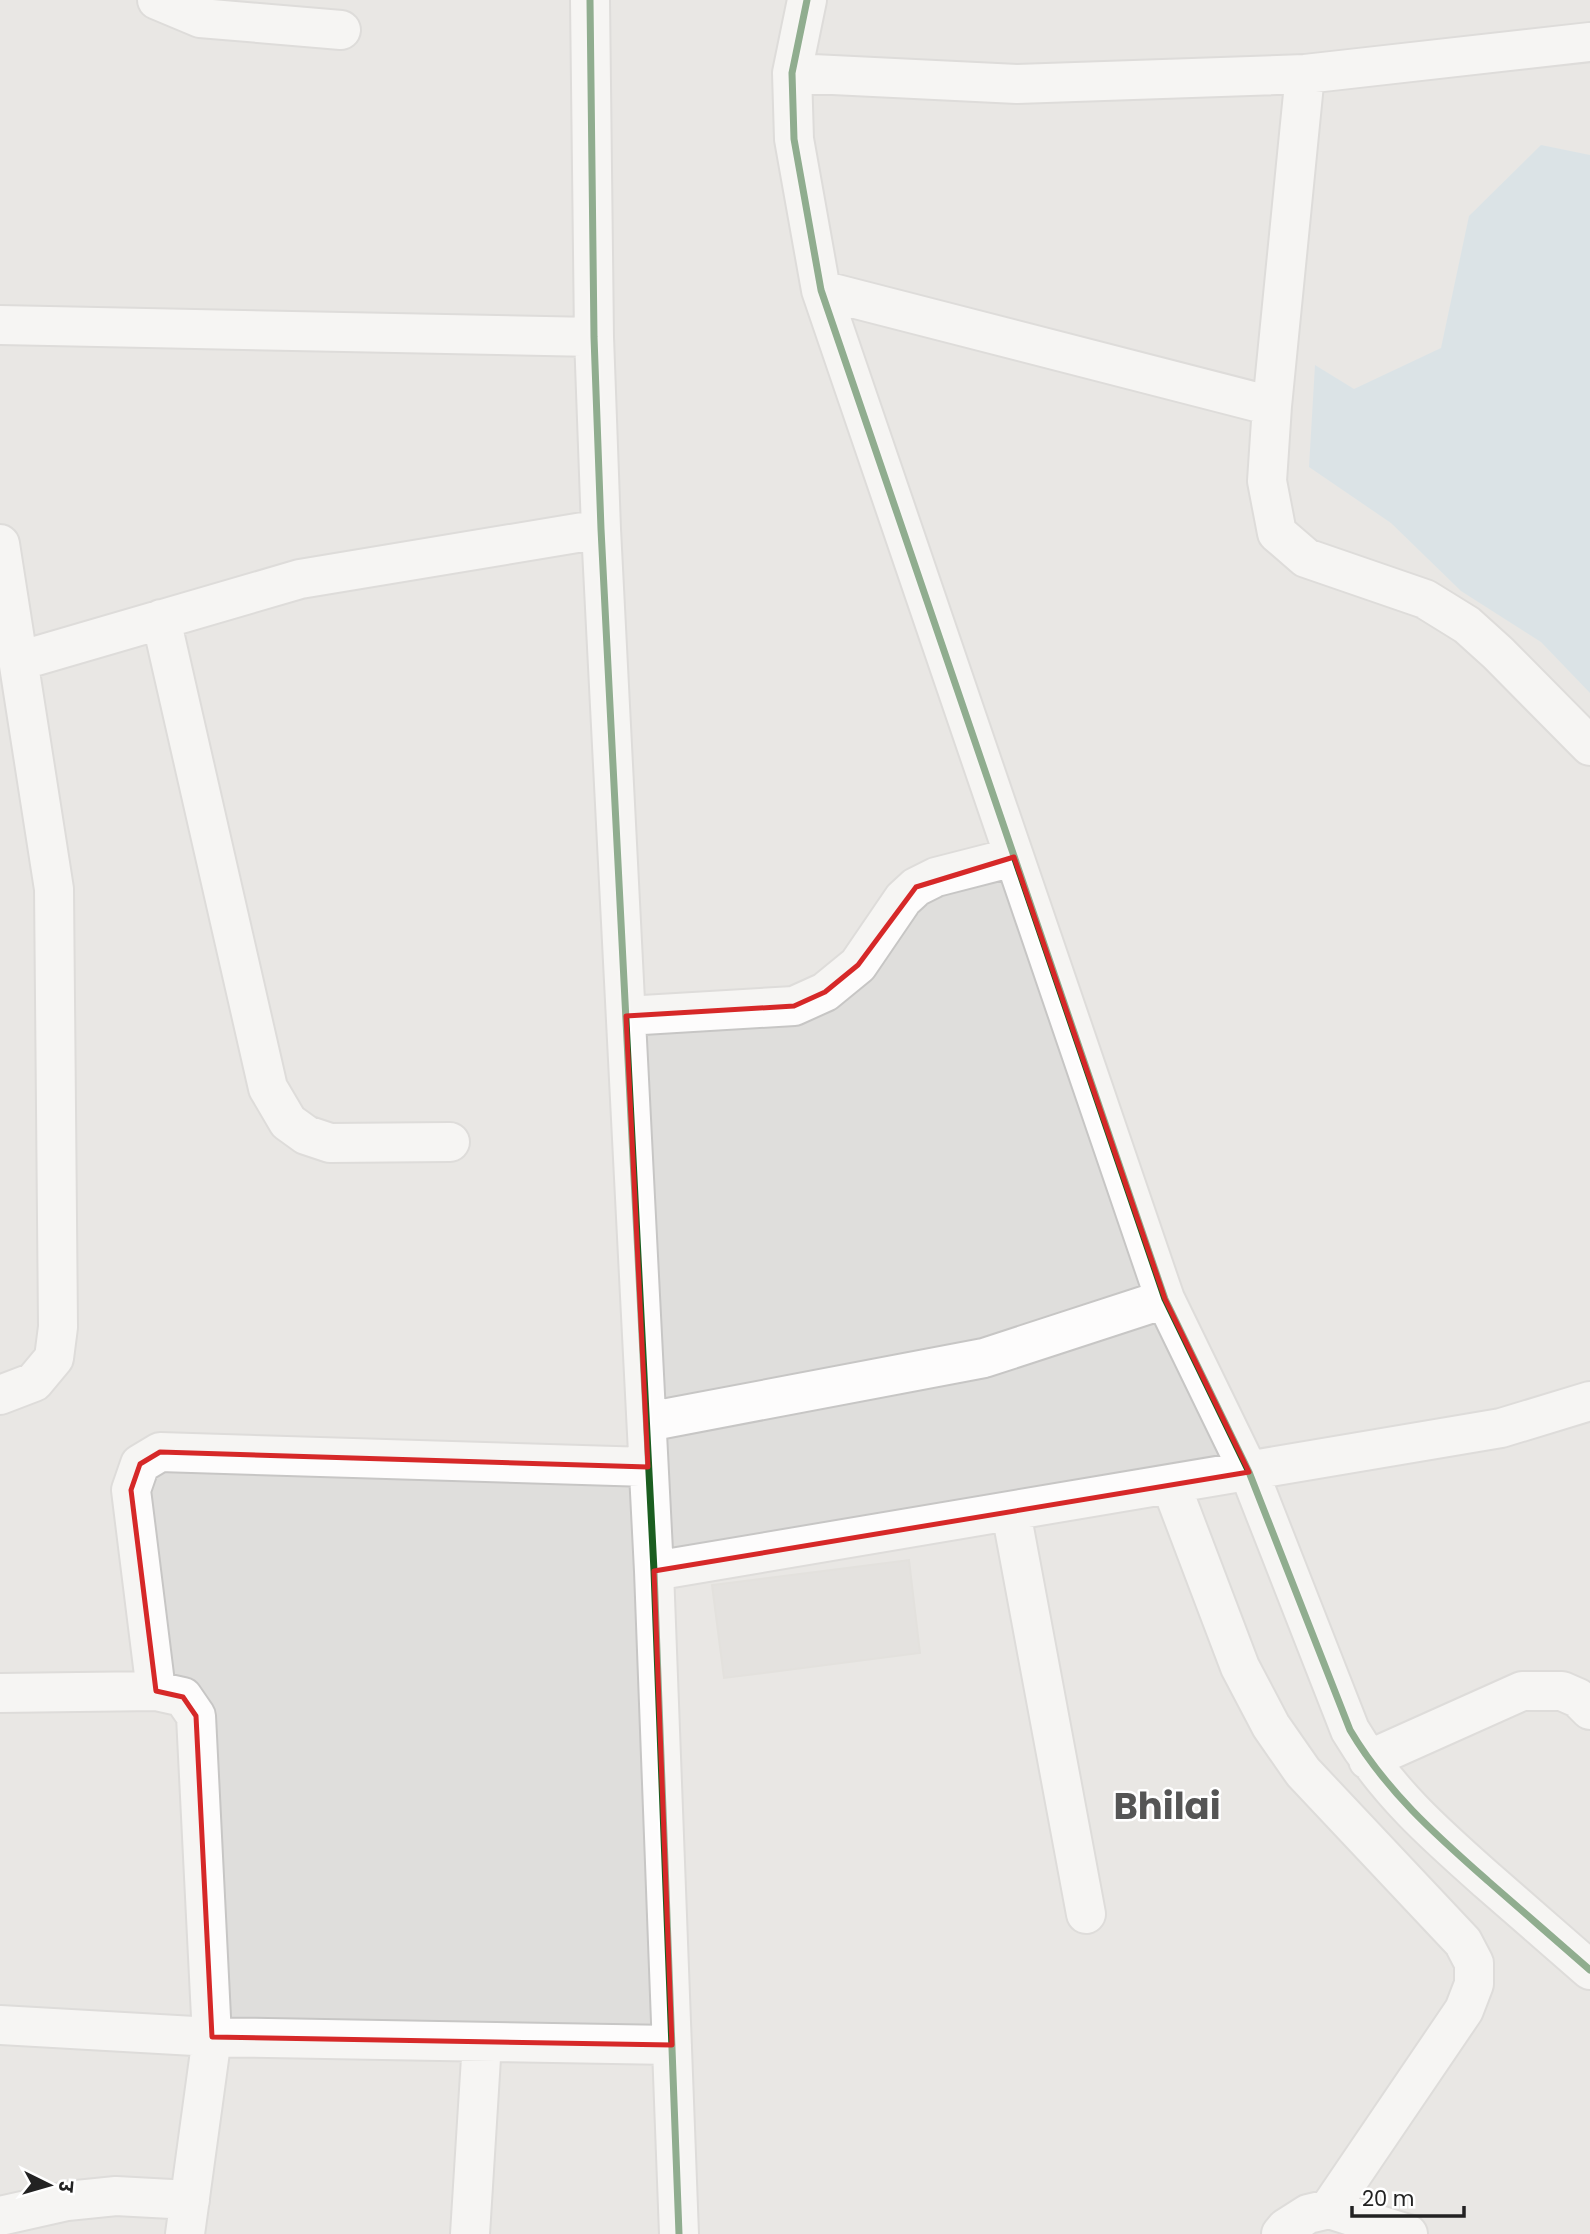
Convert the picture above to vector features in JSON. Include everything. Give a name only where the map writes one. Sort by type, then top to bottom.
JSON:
[{"type":"street","points":[[157,0],[200,18],[341,30]]},
{"type":"street","points":[[590,0],[594,337],[601,529],[654,1571],[679,2234]]},
{"type":"street","points":[[807,0],[792,73],[794,139],[821,290],[1165,1299],[1249,1472],[1350,1730],[1368,1760],[1428,1829],[1590,1970]]},
{"type":"street","points":[[792,73],[1017,84],[1305,74],[1590,42]]},
{"type":"street","points":[[1305,74],[1267,481],[1277,533],[1306,558],[1425,599],[1467,625],[1590,746]]},
{"type":"street","points":[[821,290],[1272,406]]},
{"type":"street","points":[[0,325],[594,337]]},
{"type":"street","points":[[11,640],[162,619],[300,579],[601,529]]},
{"type":"street","points":[[0,544],[11,640],[54,890],[58,1327],[54,1358],[34,1382],[0,1395]]},
{"type":"street","points":[[162,619],[268,1088],[289,1122],[306,1135],[330,1143],[450,1142]]},
{"type":"street","points":[[626,1016],[794,1006],[825,992],[858,965],[903,899],[916,887],[936,877],[1014,857]]},
{"type":"street","points":[[647,1423],[984,1358],[1165,1299]]},
{"type":"street","points":[[654,1571],[1501,1429],[1590,1401]]},
{"type":"street","points":[[156,1691],[131,1490],[140,1464],[160,1452],[648,1467]]},
{"type":"street","points":[[1171,1485],[1240,1667],[1271,1726],[1303,1772],[1462,1942],[1474,1963],[1474,1984],[1464,2010],[1328,2209]]},
{"type":"street","points":[[1011,1512],[1086,1914]]},
{"type":"street","points":[[0,1693],[156,1691],[183,1698],[196,1716],[212,2036],[188,2217],[116,2196],[67,2201],[0,2216]]},
{"type":"street","points":[[1368,1760],[1522,1691],[1562,1691],[1578,1698],[1590,1710]]},
{"type":"street","points":[[0,2025],[212,2036],[672,2045]]},
{"type":"street","points":[[470,2234],[482,2042]]},
{"type":"street","points":[[1281,2234],[1308,2214],[1328,2209],[1408,2234]]},
{"type":"highlighted area","points":[[1014,857],[1165,1299],[1249,1472],[654,1571],[672,2045],[212,2037],[196,1716],[183,1697],[156,1691],[131,1490],[140,1464],[160,1452],[648,1467],[626,1016],[794,1006],[825,992],[858,965],[916,887]]},
{"type":"shaded area","points":[[0,0],[1590,0],[1590,2234],[0,2234]]},
{"type":"water","points":[[1541,145],[1590,155],[1590,693],[1541,642],[1461,591],[1391,523],[1309,467],[1315,365],[1354,389],[1441,348],[1469,216]]},
{"type":"building","points":[[909,1560],[920,1653],[724,1678],[712,1585]]},
{"type":"cycle path","points":[[590,0],[594,337],[601,529],[654,1571],[679,2234]]},
{"type":"cycle path","points":[[807,0],[792,73],[794,139],[821,290],[1165,1299],[1249,1472],[1350,1730],[1379,1773],[1413,1811],[1590,1970]]},
{"type":"district","name":"Bhilai","points":[[1167,1806]]}]
